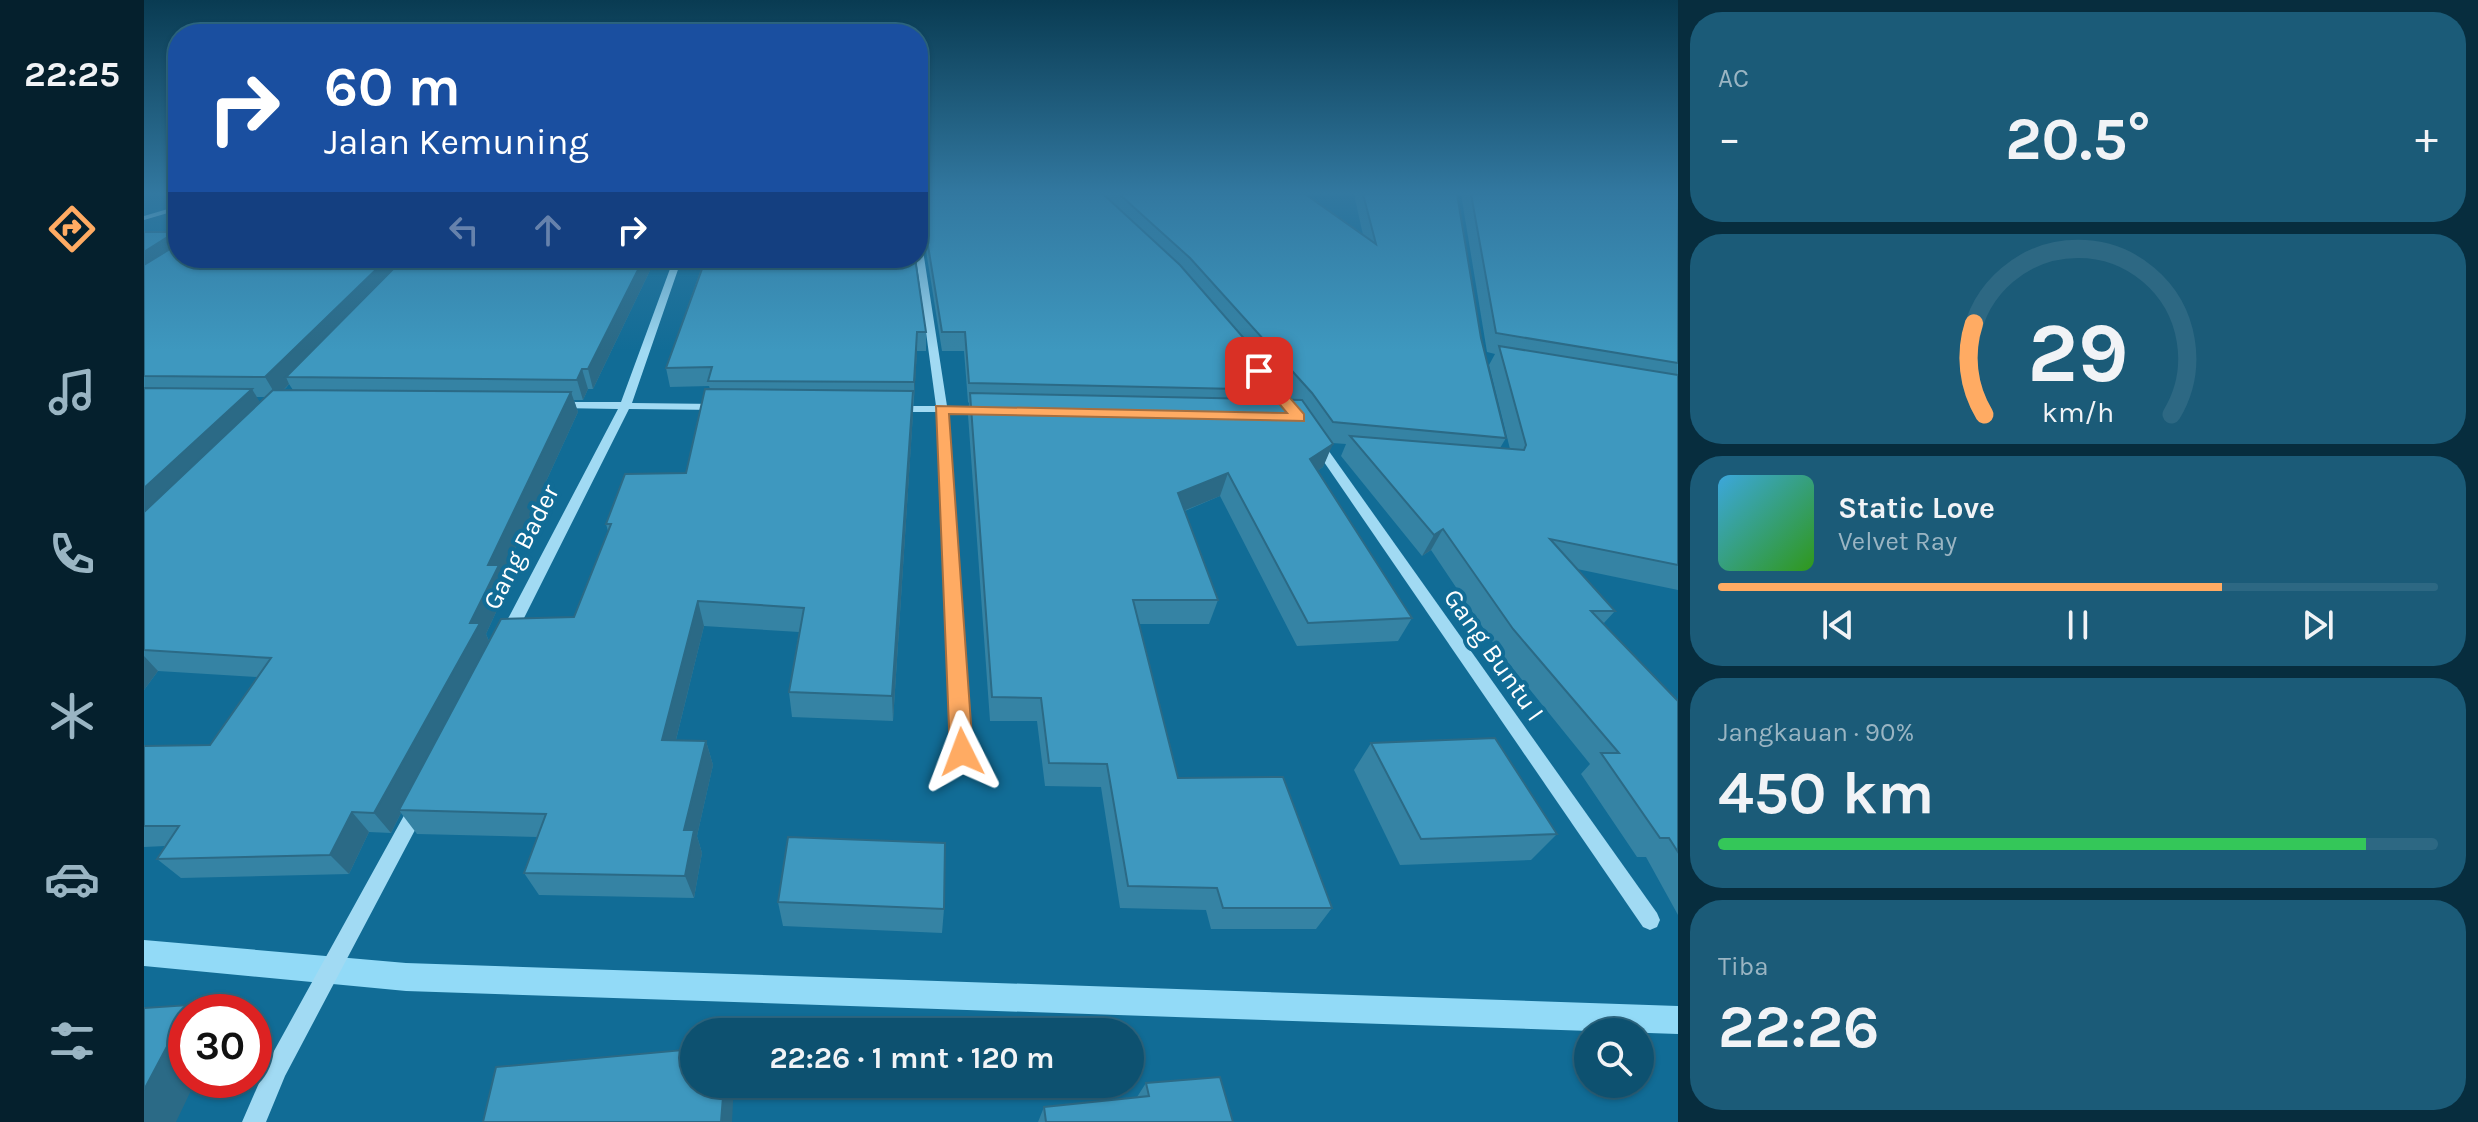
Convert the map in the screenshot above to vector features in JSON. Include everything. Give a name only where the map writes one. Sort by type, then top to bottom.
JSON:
[{"type":"street","name":"Gang Bader","points":[[504,642],[625,406],[674,268]]},
{"type":"street","points":[[921,268],[942,409],[962,752]]},
{"type":"street","points":[[550,405],[732,407]]},
{"type":"street","points":[[883,409],[1000,410]]},
{"type":"street","name":"Gang Buntu I","points":[[1306,428],[1329,449],[1650,920]]},
{"type":"street","points":[[254,1122],[277,1068],[423,797]]},
{"type":"building","points":[[928,246],[1160,246],[1180,265],[1289,390],[969,383],[965,332],[942,332]]},
{"type":"building","points":[[1177,246],[1466,246],[1481,338],[1506,438],[1333,422],[1312,393]]},
{"type":"building","points":[[1480,246],[1678,246],[1678,363],[1496,333]]},
{"type":"building","points":[[168,250],[168,268],[378,268],[265,377],[144,376],[144,265]]},
{"type":"building","points":[[394,268],[639,268],[588,369],[582,369],[577,380],[286,377]]},
{"type":"building","points":[[702,268],[916,268],[926,332],[917,332],[914,382],[708,381],[712,367],[666,368]]},
{"type":"building","points":[[1499,346],[1678,375],[1678,565],[1550,539],[1615,611],[1591,611],[1678,701],[1678,852],[1669,838],[1660,838],[1601,753],[1619,753],[1513,629],[1443,529],[1434,535],[1350,436],[1524,450],[1526,445]]},
{"type":"building","points":[[144,388],[252,389],[144,488]]},
{"type":"building","points":[[705,389],[913,391],[892,696],[789,692],[804,608],[698,601],[662,740],[706,741],[684,830],[694,830],[685,876],[524,873],[546,814],[399,810],[501,619],[574,617],[611,524],[606,524],[625,474],[686,473]]},
{"type":"building","points":[[273,390],[571,392],[488,565],[499,565],[470,623],[480,623],[374,813],[352,812],[330,855],[157,859],[179,826],[144,826],[144,746],[210,745],[271,658],[144,650],[144,512]]},
{"type":"building","points":[[970,393],[1302,400],[1333,444],[1310,459],[1412,618],[1308,623],[1228,473],[1178,493],[1218,600],[1133,600],[1178,778],[1283,777],[1332,908],[1223,908],[1217,888],[1128,886],[1107,764],[1049,763],[1041,698],[992,697]]},
{"type":"building","points":[[1495,738],[1557,834],[1421,839],[1371,743]]},
{"type":"building","points":[[788,837],[945,843],[944,909],[778,902]]},
{"type":"building","points":[[168,1006],[168,1045],[144,1090],[144,1008]]},
{"type":"building","points":[[680,1050],[680,1098],[723,1098],[721,1122],[483,1122],[496,1067]]},
{"type":"building","points":[[1220,1077],[1233,1122],[1046,1122],[1044,1107],[1144,1098],[1149,1096],[1146,1083]]},
{"type":"waterway","points":[[144,953],[406,977],[1678,1020]]},
{"type":"route","points":[[962,752],[942,409],[1298,417],[1259,371]]}]
